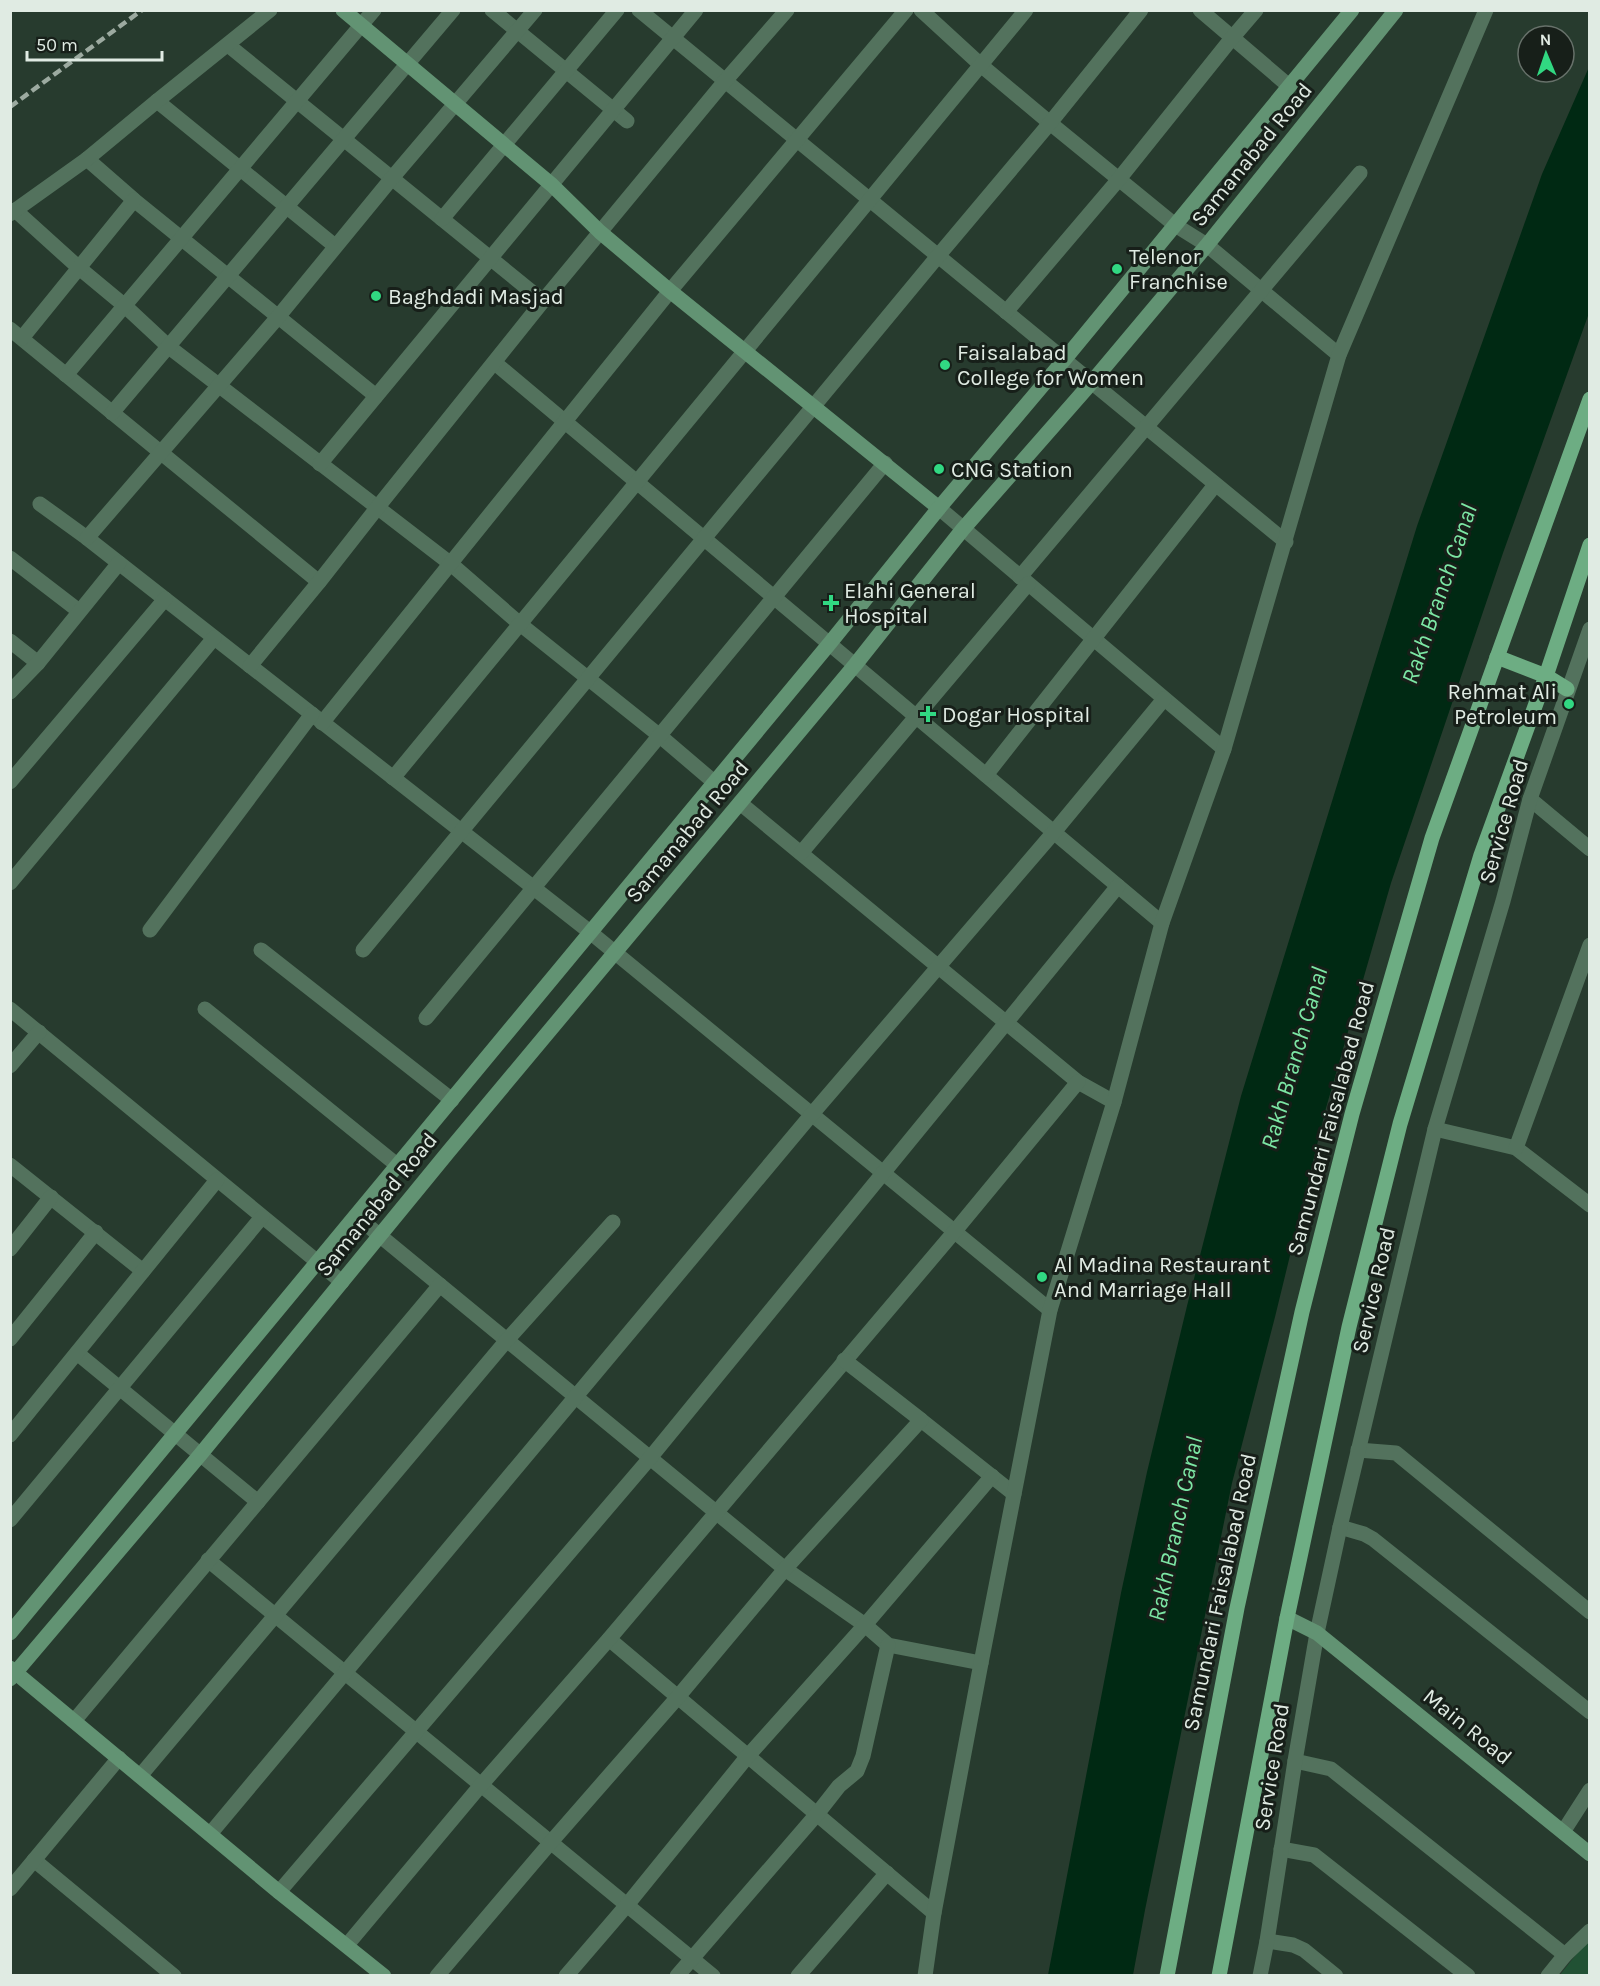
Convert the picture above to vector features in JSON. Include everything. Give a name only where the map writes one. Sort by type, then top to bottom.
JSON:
[{"type":"main road","name":"Samundari Faisalabad Road","points":[[1167,1976],[1237,1608],[1311,1277],[1352,1114],[1432,838],[1590,399]]},
{"type":"main road","points":[[1219,1976],[1287,1618],[1349,1327],[1400,1124],[1481,855],[1546,676],[1590,545]]},
{"type":"main road","points":[[1497,657],[1546,676],[1568,689]]},
{"type":"street","points":[[270,10],[87,159],[13,212],[125,306],[169,347],[451,564],[520,624],[714,782]]},
{"type":"street","points":[[343,10],[552,185],[600,232],[670,291],[939,508],[1224,749]]},
{"type":"street","points":[[66,375],[374,10]]},
{"type":"street","points":[[112,413],[453,10]]},
{"type":"street","points":[[492,10],[627,122]]},
{"type":"street","points":[[87,538],[278,317],[335,246],[535,10]]},
{"type":"street","points":[[442,219],[617,10]]},
{"type":"street","points":[[639,10],[1286,542]]},
{"type":"street","points":[[320,464],[696,10]]},
{"type":"street","points":[[150,930],[317,718],[451,564],[670,291],[906,10]]},
{"type":"street","points":[[921,10],[982,66],[1050,123],[1175,225],[1207,245],[1339,355]]},
{"type":"street","points":[[393,778],[1026,10]]},
{"type":"street","points":[[363,950],[1050,123],[1141,10]]},
{"type":"street","points":[[1200,10],[1289,86]]},
{"type":"street","points":[[1006,312],[1119,179],[1256,10]]},
{"type":"street","name":"Samanabad Road","points":[[10,1633],[1352,10]]},
{"type":"street","name":"Samanabad Road","points":[[12,1673],[200,1455],[380,1235],[855,665],[963,529],[1092,382],[1207,245],[1396,10]]},
{"type":"street","points":[[924,1973],[981,1663],[1050,1310],[1114,1102],[1162,922],[1224,749],[1339,355],[1486,10]]},
{"type":"street","points":[[250,666],[320,582],[377,507],[543,301],[783,12]]},
{"type":"street","points":[[228,45],[543,301]]},
{"type":"street","points":[[157,100],[335,246]]},
{"type":"street","points":[[87,159],[134,200],[376,396]]},
{"type":"street","points":[[801,853],[915,716],[1147,428],[1360,173]]},
{"type":"street","points":[[134,200],[78,267],[16,334],[320,582]]},
{"type":"street","points":[[495,363],[1162,922]]},
{"type":"street","points":[[426,1018],[885,464]]},
{"type":"street","points":[[986,775],[1215,484]]},
{"type":"street","points":[[40,504],[87,538],[590,932],[1050,1310]]},
{"type":"street","points":[[10,558],[79,611]]},
{"type":"street","points":[[10,692],[38,663],[119,563]]},
{"type":"street","points":[[10,782],[165,599]]},
{"type":"street","name":"Service Road","points":[[1260,1976],[1317,1633],[1435,1129],[1503,900],[1530,799],[1590,630]]},
{"type":"street","points":[[10,883],[214,638]]},
{"type":"street","points":[[10,641],[38,663]]},
{"type":"street","points":[[210,1834],[812,1114],[1054,832],[1164,699]]},
{"type":"street","points":[[1530,799],[1590,849]]},
{"type":"street","points":[[740,803],[1078,1082],[1114,1102]]},
{"type":"street","points":[[279,1892],[650,1458],[1118,886]]},
{"type":"street","points":[[261,950],[452,1100]]},
{"type":"street","points":[[1516,1148],[1589,951]]},
{"type":"street","points":[[10,1009],[342,1282]]},
{"type":"street","points":[[205,1009],[398,1165]]},
{"type":"street","points":[[10,1065],[39,1032]]},
{"type":"street","points":[[347,1945],[955,1231],[1078,1082]]},
{"type":"street","points":[[1435,1129],[1516,1148],[1590,1205]]},
{"type":"street","points":[[10,1164],[143,1271]]},
{"type":"street","points":[[10,1435],[217,1179]]},
{"type":"street","points":[[10,1250],[51,1197]]},
{"type":"street","points":[[10,1520],[262,1216]]},
{"type":"street","points":[[356,1216],[785,1569],[866,1625],[888,1646],[981,1663]]},
{"type":"street","points":[[140,1776],[507,1340],[613,1222]]},
{"type":"street","points":[[10,1338],[96,1232]]},
{"type":"street","points":[[74,1720],[440,1285]]},
{"type":"street","points":[[77,1353],[258,1502]]},
{"type":"street","points":[[844,1360],[1014,1494]]},
{"type":"street","points":[[437,1976],[785,1569],[921,1420]]},
{"type":"street","points":[[1358,1450],[1396,1453],[1590,1612]]},
{"type":"street","points":[[566,1976],[747,1757],[866,1625],[992,1476]]},
{"type":"street","points":[[1340,1527],[1373,1539],[1590,1712]]},
{"type":"street","points":[[208,1560],[713,1976]]},
{"type":"street","name":"Main Road","points":[[1287,1618],[1317,1633],[1590,1854]]},
{"type":"street","points":[[609,1639],[934,1913]]},
{"type":"street","points":[[677,1976],[839,1786],[857,1771],[863,1756],[888,1646]]},
{"type":"street","points":[[12,1673],[74,1720],[279,1892],[384,1976]]},
{"type":"street","points":[[10,1889],[119,1758]]},
{"type":"street","points":[[1295,1761],[1331,1769],[1564,1955]]},
{"type":"street","points":[[1563,1832],[1590,1790]]},
{"type":"street","points":[[1281,1850],[1314,1855],[1468,1976]]},
{"type":"street","points":[[34,1860],[174,1976]]},
{"type":"street","points":[[798,1976],[887,1873]]},
{"type":"street","points":[[1548,1976],[1564,1955],[1590,1931]]},
{"type":"street","points":[[1267,1941],[1293,1945],[1304,1950],[1336,1976]]},
{"type":"shaded area","points":[[1589,1938],[1589,1975],[1560,1975]]},
{"type":"water","name":"Rakh Branch Canal","points":[[1589,67],[1589,313],[1503,553],[1391,883],[1326,1108],[1232,1483],[1133,1975],[1048,1975],[1121,1593],[1147,1472],[1241,1096],[1417,526],[1542,174]]},
{"type":"railway","points":[[10,107],[142,10]]},
{"type":"place","name":"Telenor Franchise","points":[[1117,269]]},
{"type":"place","name":"Baghdadi Masjad","points":[[376,296]]},
{"type":"place","name":"Faisalabad College for Women","points":[[945,365]]},
{"type":"place","name":"CNG Station","points":[[939,469]]},
{"type":"place","name":"Elahi General Hospital","points":[[831,603]]},
{"type":"place","name":"Rehmat Ali Petroleum","points":[[1569,704]]},
{"type":"place","name":"Dogar Hospital","points":[[928,714]]},
{"type":"place","name":"Al Madina Restaurant And Marriage Hall","points":[[1042,1277]]}]
